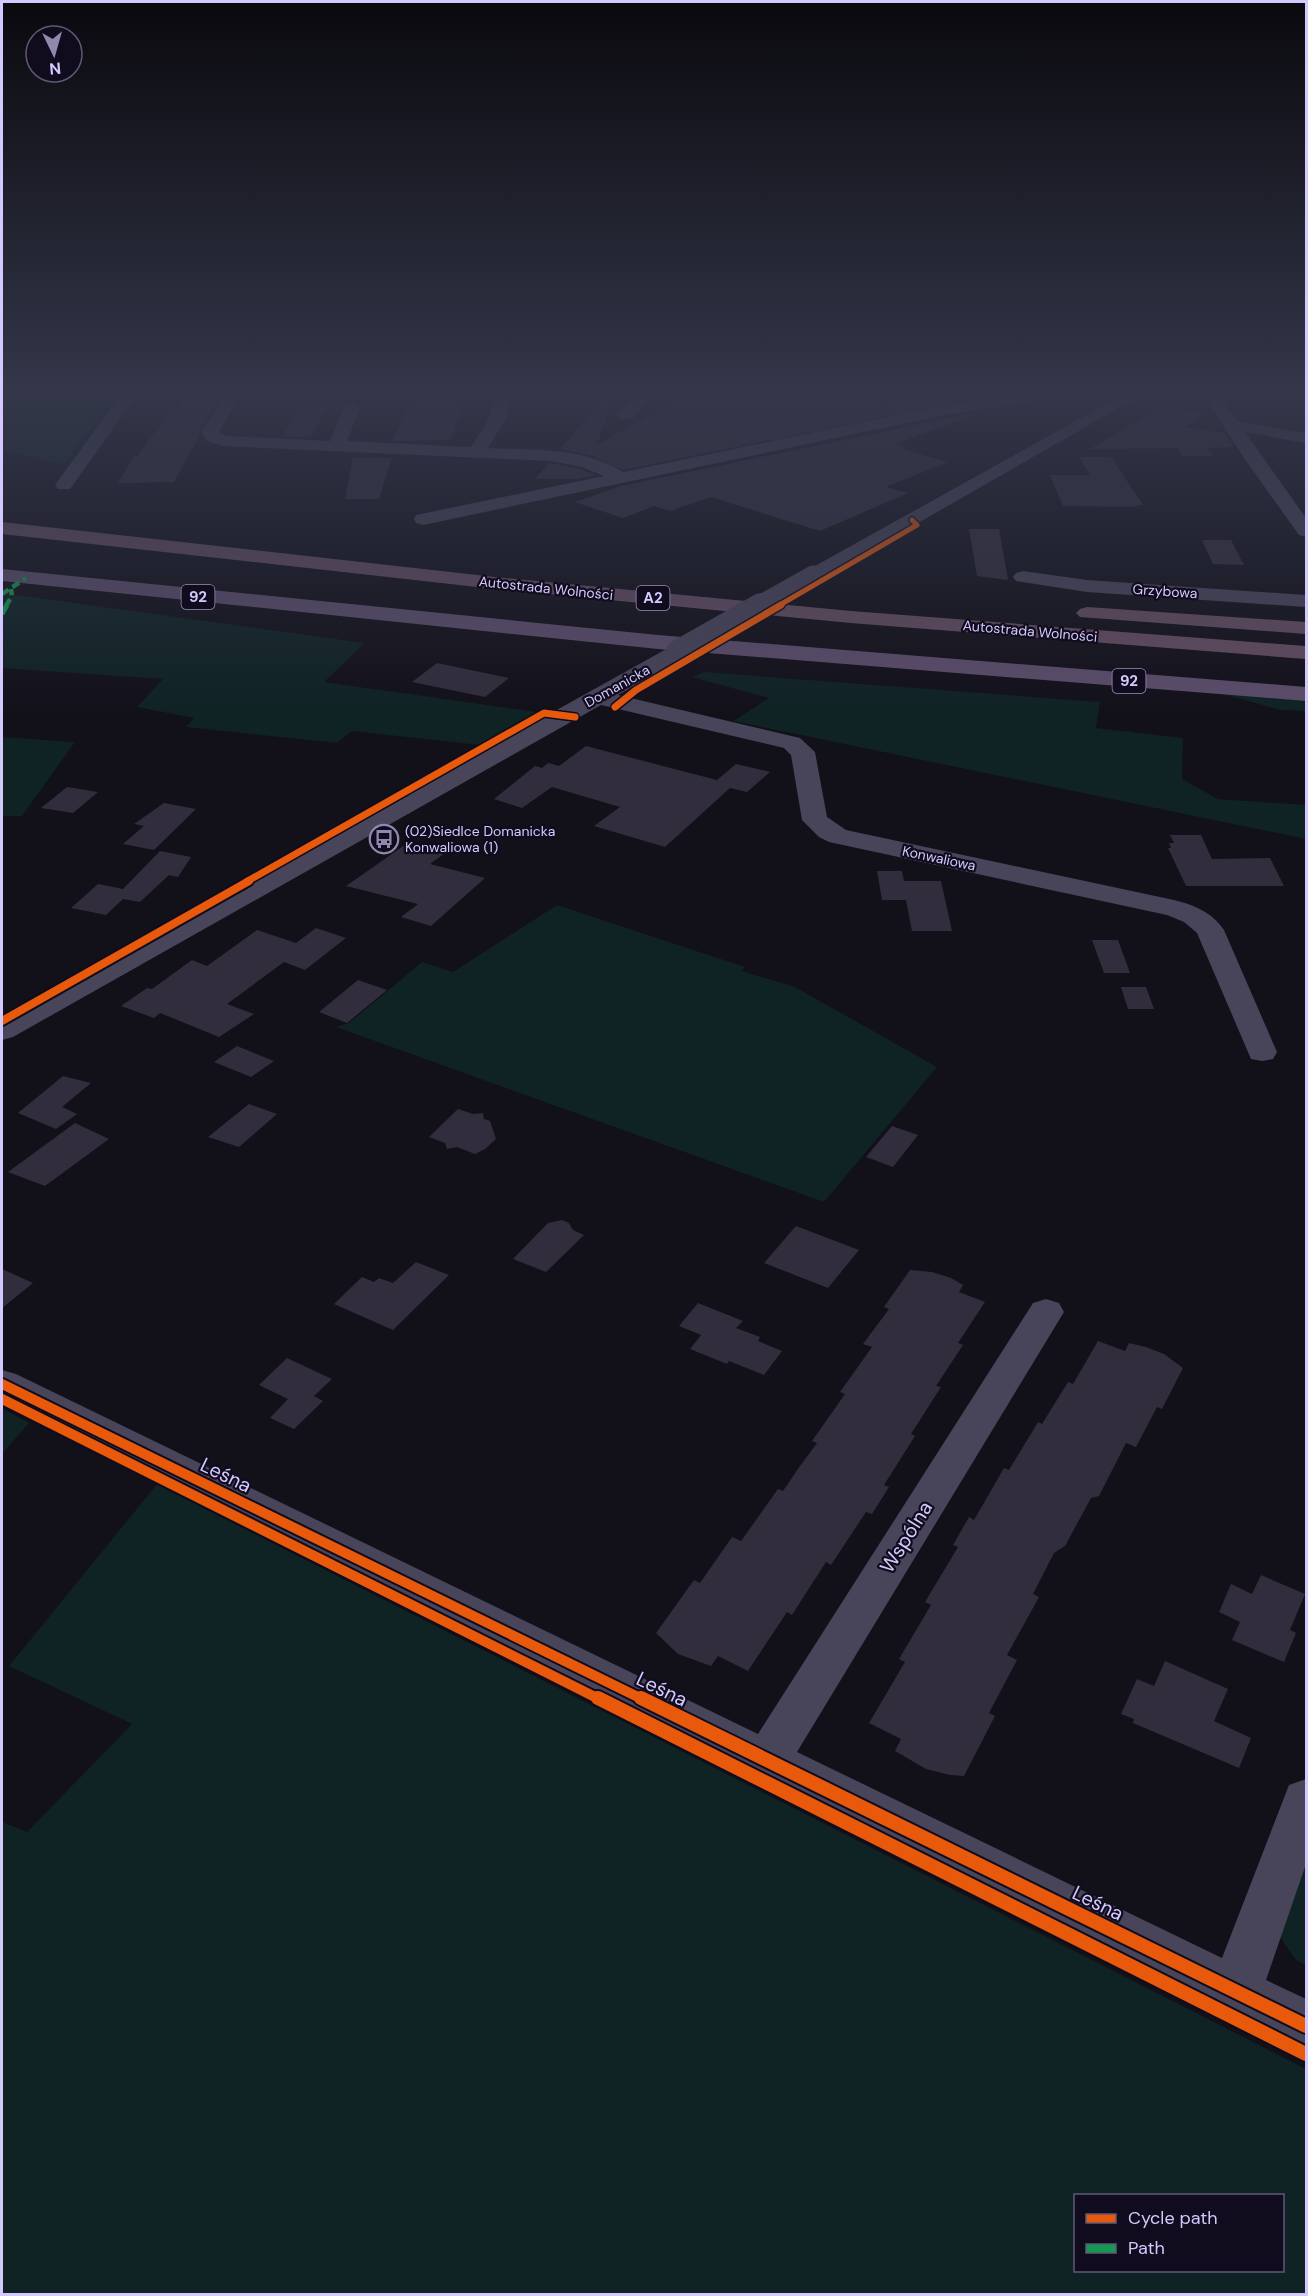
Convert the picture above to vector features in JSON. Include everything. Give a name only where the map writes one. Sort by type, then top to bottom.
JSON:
[{"type":"highway","name":"Autostrada Wolności","points":[[2,510],[228,538],[621,576]]},
{"type":"highway","name":"Autostrada Wolności","points":[[2,528],[507,584],[851,617],[1306,653]]},
{"type":"highway","points":[[751,586],[833,593]]},
{"type":"highway","name":"Autostrada Wolności","points":[[1066,611],[1306,628]]},
{"type":"main road","name":"92","points":[[2,575],[578,634],[906,663],[1306,694]]},
{"type":"street","points":[[423,519],[514,500]]},
{"type":"street","name":"Domanicka","points":[[2,1030],[947,500]]},
{"type":"street","points":[[1287,500],[1303,522]]},
{"type":"street","name":"Grzybowa","points":[[1023,577],[1087,586],[1306,601]]},
{"type":"street","name":"Konwaliowa","points":[[597,697],[792,743],[803,752],[815,820],[838,836],[1174,908],[1191,914],[1210,930],[1262,1052]]},
{"type":"street","name":"Wspólna","points":[[766,1761],[1046,1312]]},
{"type":"street","name":"Leśna","points":[[2,1384],[1306,2026]]},
{"type":"street","points":[[1237,1991],[1248,1955],[1306,1800]]},
{"type":"green space","points":[[2,593],[365,643],[324,682],[544,713],[488,746],[352,731],[337,743],[186,727],[194,718],[137,707],[163,679],[2,668]]},
{"type":"green space","points":[[704,672],[1100,702],[1096,728],[1183,738],[1182,779],[1218,799],[1306,805],[1306,839],[733,721],[769,698],[692,677]]},
{"type":"green space","points":[[1220,693],[1306,700],[1306,711],[1280,710]]},
{"type":"green space","points":[[2,737],[75,742],[22,816],[2,816]]},
{"type":"green space","points":[[557,905],[745,967],[742,971],[795,987],[937,1067],[824,1202],[336,1027],[349,1023],[422,962],[453,972]]},
{"type":"green space","points":[[2,1408],[29,1423],[2,1454]]},
{"type":"green space","points":[[157,1484],[1306,2069],[1306,2294],[2,2294],[2,1822],[27,1832],[132,1724],[9,1666]]},
{"type":"green space","points":[[1306,1854],[1306,1965],[1296,1960],[1278,1934]]},
{"type":"building","points":[[702,500],[670,511],[654,506],[623,518],[575,502]]},
{"type":"building","points":[[721,500],[891,500],[820,531]]},
{"type":"building","points":[[1061,500],[1140,500],[1143,505],[1137,505],[1138,507],[1063,506]]},
{"type":"building","points":[[969,529],[999,529],[1008,580],[977,576]]},
{"type":"building","points":[[1202,540],[1231,540],[1244,565],[1213,564]]},
{"type":"building","points":[[437,663],[509,678],[485,697],[412,682]]},
{"type":"building","points":[[586,746],[717,780],[736,764],[770,772],[747,792],[730,788],[665,847],[594,826],[620,807],[552,787],[522,808],[494,799],[535,766],[542,768],[548,763],[559,766]]},
{"type":"building","points":[[67,787],[98,792],[73,813],[41,808]]},
{"type":"building","points":[[164,803],[196,809],[154,850],[123,844],[144,826],[134,824]]},
{"type":"building","points":[[1170,835],[1201,835],[1212,859],[1270,858],[1284,886],[1186,886],[1168,848],[1171,848],[1169,843],[1174,843]]},
{"type":"building","points":[[409,842],[445,853],[430,864],[485,878],[431,926],[401,917],[418,904],[346,886]]},
{"type":"building","points":[[160,851],[191,857],[178,877],[169,875],[140,902],[123,899],[106,915],[71,908],[98,884],[123,889]]},
{"type":"building","points":[[877,871],[902,871],[904,881],[941,881],[952,931],[912,931],[906,900],[882,900]]},
{"type":"building","points":[[316,928],[346,938],[305,970],[284,962],[227,1004],[254,1014],[219,1037],[160,1013],[154,1018],[121,1006],[147,988],[152,989],[192,960],[207,966],[257,930],[296,943]]},
{"type":"building","points":[[1092,940],[1118,940],[1130,973],[1104,973]]},
{"type":"building","points":[[358,980],[387,990],[347,1023],[319,1012]]},
{"type":"building","points":[[1121,987],[1146,987],[1154,1009],[1128,1009]]},
{"type":"building","points":[[237,1046],[274,1061],[251,1077],[214,1062]]},
{"type":"building","points":[[63,1076],[91,1083],[62,1107],[77,1114],[56,1129],[18,1113]]},
{"type":"building","points":[[249,1104],[277,1114],[239,1147],[208,1137]]},
{"type":"building","points":[[458,1109],[473,1114],[483,1113],[484,1119],[490,1121],[496,1139],[475,1154],[457,1147],[447,1149],[445,1143],[429,1137]]},
{"type":"building","points":[[75,1123],[109,1139],[45,1186],[8,1172]]},
{"type":"building","points":[[892,1126],[918,1135],[893,1167],[866,1157]]},
{"type":"building","points":[[562,1220],[569,1223],[573,1230],[584,1235],[546,1272],[513,1259],[548,1223]]},
{"type":"building","points":[[796,1226],[859,1250],[828,1288],[764,1263]]},
{"type":"building","points":[[416,1262],[449,1275],[393,1330],[334,1304],[362,1277],[374,1282],[379,1278],[393,1283]]},
{"type":"building","points":[[2,1269],[33,1283],[2,1308]]},
{"type":"building","points":[[910,1270],[932,1272],[951,1278],[963,1285],[959,1292],[985,1302],[958,1343],[963,1345],[936,1386],[941,1387],[911,1434],[915,1436],[884,1485],[889,1487],[872,1514],[866,1512],[831,1565],[826,1562],[792,1615],[787,1612],[748,1671],[718,1656],[711,1666],[678,1654],[656,1633],[694,1580],[700,1583],[732,1537],[741,1541],[778,1489],[783,1491],[817,1443],[812,1441],[845,1394],[840,1392],[872,1347],[863,1344],[889,1309],[884,1307]]},
{"type":"building","points":[[698,1303],[743,1321],[736,1328],[760,1337],[758,1341],[782,1351],[764,1375],[729,1361],[727,1364],[690,1349],[701,1335],[679,1326]]},
{"type":"building","points":[[1098,1341],[1125,1351],[1129,1343],[1146,1347],[1164,1354],[1183,1368],[1162,1409],[1157,1407],[1136,1447],[1126,1443],[1099,1496],[1091,1498],[1065,1546],[1054,1553],[1033,1594],[1039,1597],[1007,1655],[1017,1660],[989,1713],[995,1716],[964,1776],[926,1769],[895,1751],[901,1739],[869,1723],[905,1662],[899,1659],[931,1605],[925,1602],[958,1547],[953,1545],[969,1517],[974,1520],[1004,1468],[1009,1470],[1038,1422],[1042,1424],[1068,1382],[1073,1384]]},
{"type":"building","points":[[287,1358],[332,1379],[314,1396],[323,1401],[294,1429],[270,1418],[288,1399],[259,1385]]},
{"type":"building","points":[[1261,1575],[1305,1594],[1290,1630],[1296,1633],[1284,1662],[1232,1640],[1240,1622],[1219,1612],[1231,1584],[1252,1594]]},
{"type":"building","points":[[1165,1661],[1228,1689],[1214,1721],[1251,1738],[1239,1768],[1133,1723],[1134,1719],[1121,1714],[1137,1679],[1154,1686]]},
{"type":"marked path","points":[[2,594],[26,578]]},
{"type":"marked path","points":[[2,614],[12,596],[11,589]]},
{"type":"cycle path","points":[[615,707],[636,690],[917,525],[912,520]]},
{"type":"cycle path","points":[[2,1021],[544,713],[575,717]]},
{"type":"cycle path","points":[[2,1384],[1306,2026]]},
{"type":"cycle path","points":[[2,1399],[1306,2054]]},
{"type":"place","name":"(02)Siedlce Domanicka Konwaliowa (1)","points":[[384,839]]}]
